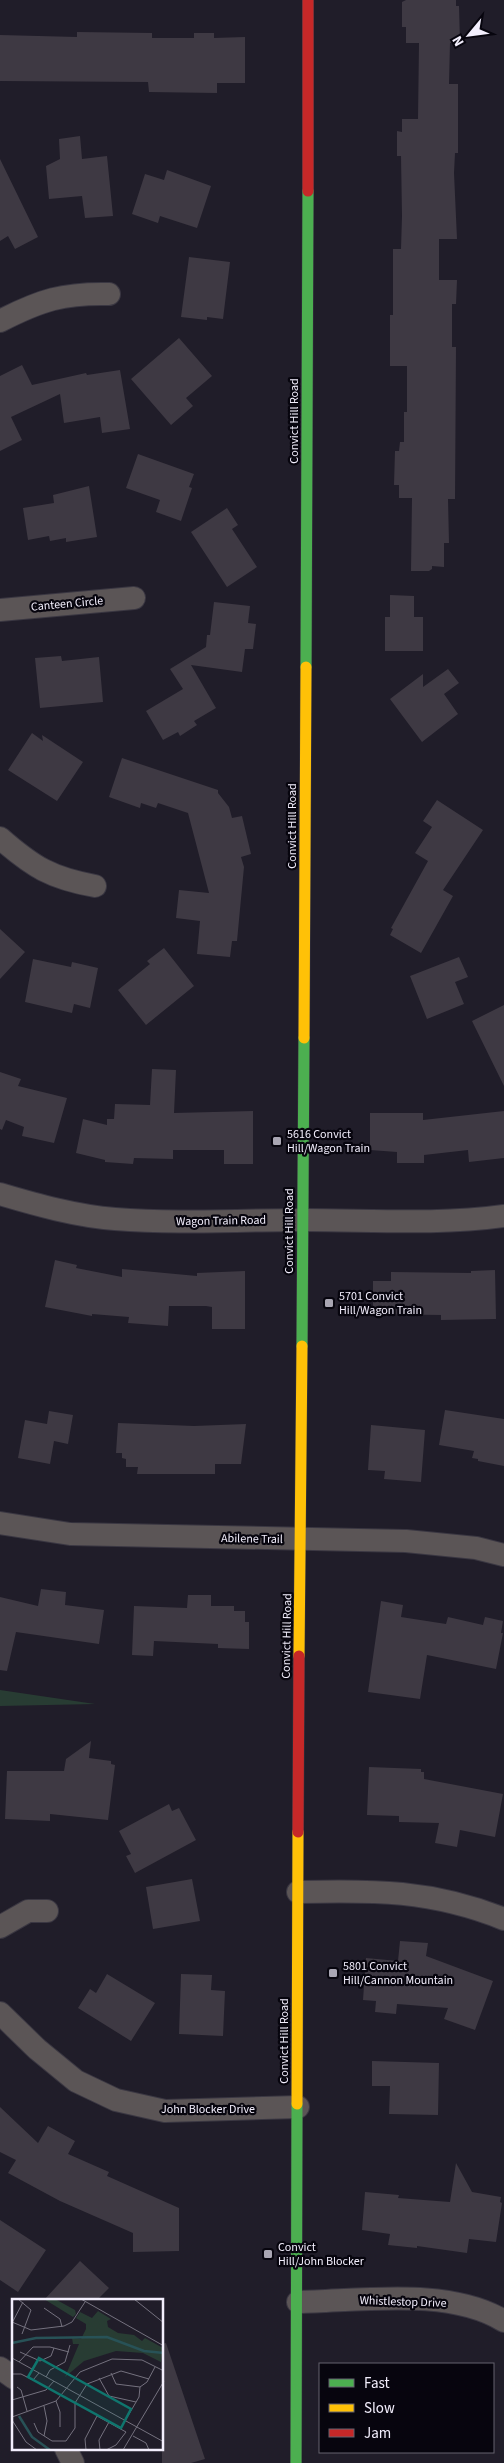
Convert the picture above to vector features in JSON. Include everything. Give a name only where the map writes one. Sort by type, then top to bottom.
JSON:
[{"type":"street","name":"Convict Hill Road","points":[[296,2463],[308,0]]},
{"type":"street","points":[[0,321],[47,300],[76,294],[108,294]]},
{"type":"street","name":"Canteen Circle","points":[[0,610],[134,598]]},
{"type":"street","points":[[0,838],[36,867],[70,881],[95,886]]},
{"type":"street","name":"Wagon Train Road","points":[[0,1194],[41,1206],[112,1219],[164,1221],[303,1220],[435,1222],[504,1216]]},
{"type":"street","name":"Abilene Trail","points":[[0,1522],[70,1534],[406,1541],[476,1548],[504,1555]]},
{"type":"street","points":[[298,1892],[357,1890],[411,1893],[461,1904],[504,1919]]},
{"type":"street","points":[[0,1927],[28,1911],[47,1911]]},
{"type":"street","name":"John Blocker Drive","points":[[0,2013],[76,2081],[116,2100],[165,2111],[298,2107]]},
{"type":"street","name":"Whistlestop Drive","points":[[298,2302],[385,2299],[451,2303],[479,2309],[504,2322]]},
{"type":"street","points":[[0,2368],[12,2377]]},
{"type":"street","points":[[66,2450],[73,2463]]},
{"type":"green space","points":[[0,1690],[95,1704],[0,1706]]},
{"type":"building","points":[[406,0],[456,0],[456,6],[459,6],[460,42],[450,43],[449,84],[458,84],[458,153],[455,153],[454,173],[457,239],[439,239],[439,280],[457,280],[456,304],[452,304],[452,347],[456,347],[455,499],[448,499],[449,543],[444,543],[444,567],[432,566],[432,569],[429,571],[411,571],[412,498],[399,498],[399,485],[394,485],[395,451],[399,451],[400,442],[404,442],[404,412],[407,412],[407,366],[390,366],[390,315],[393,315],[393,249],[401,249],[402,216],[401,156],[397,156],[397,131],[402,132],[402,119],[418,119],[419,43],[406,43],[406,27],[402,27],[402,2]]},
{"type":"building","points":[[77,32],[152,33],[152,38],[194,38],[194,33],[214,33],[214,38],[245,37],[245,83],[217,83],[217,93],[149,92],[148,82],[0,81],[0,35],[77,37]]},
{"type":"building","points":[[80,136],[82,159],[107,156],[113,216],[85,218],[82,196],[49,199],[46,166],[60,159],[59,139]]},
{"type":"building","points":[[0,159],[38,237],[15,249],[8,236],[0,241]]},
{"type":"building","points":[[167,170],[211,186],[197,228],[160,216],[158,223],[132,214],[145,174],[164,180]]},
{"type":"building","points":[[189,257],[230,262],[223,319],[207,317],[207,320],[181,317]]},
{"type":"building","points":[[179,338],[212,376],[186,398],[193,406],[171,425],[131,379]]},
{"type":"building","points":[[22,365],[32,385],[86,373],[87,375],[120,370],[130,429],[102,433],[100,417],[64,423],[60,394],[11,417],[22,440],[0,451],[0,376]]},
{"type":"building","points":[[138,454],[194,474],[189,487],[192,488],[181,521],[156,512],[160,500],[126,488]]},
{"type":"building","points":[[89,486],[97,537],[66,542],[66,538],[50,541],[49,536],[28,540],[23,508],[54,503],[53,495]]},
{"type":"building","points":[[227,508],[238,525],[232,529],[257,567],[227,587],[191,532]]},
{"type":"building","points":[[390,595],[414,596],[414,617],[423,617],[423,651],[385,651],[385,617],[390,617]]},
{"type":"building","points":[[214,602],[250,606],[248,623],[256,624],[253,649],[245,649],[242,672],[191,665],[216,708],[194,721],[197,725],[180,736],[178,732],[163,740],[146,711],[183,689],[170,669],[206,647],[207,635],[210,635]]},
{"type":"building","points":[[61,656],[62,661],[99,657],[103,702],[40,708],[35,658]]},
{"type":"building","points":[[448,669],[459,683],[444,694],[458,714],[422,742],[390,699],[423,674],[423,687]]},
{"type":"building","points":[[32,733],[43,741],[42,735],[83,762],[57,801],[8,770]]},
{"type":"building","points":[[122,758],[218,790],[218,793],[229,807],[232,818],[242,816],[251,854],[241,857],[244,867],[237,941],[232,941],[230,957],[197,954],[200,921],[176,918],[179,890],[209,893],[188,813],[158,803],[156,808],[141,803],[140,808],[109,797]]},
{"type":"building","points":[[437,800],[483,830],[443,890],[453,896],[421,953],[390,935],[393,929],[391,928],[428,861],[415,853],[432,827],[423,821]]},
{"type":"building","points":[[0,929],[25,952],[0,979]]},
{"type":"building","points":[[164,948],[194,986],[146,1025],[118,990],[150,964],[147,961]]},
{"type":"building","points":[[459,957],[468,977],[455,982],[464,1004],[427,1019],[410,976]]},
{"type":"building","points":[[33,959],[71,967],[72,962],[98,968],[90,1008],[74,1004],[72,1013],[25,1002]]},
{"type":"building","points":[[504,1005],[504,1086],[472,1021]]},
{"type":"building","points":[[152,1069],[176,1070],[174,1113],[253,1111],[253,1164],[224,1164],[224,1150],[173,1150],[173,1159],[134,1158],[133,1164],[105,1162],[105,1160],[76,1153],[83,1119],[107,1125],[107,1119],[114,1119],[115,1104],[150,1105]]},
{"type":"building","points":[[0,1072],[21,1079],[18,1086],[67,1098],[54,1143],[22,1136],[24,1127],[6,1120],[2,1130],[0,1129]]},
{"type":"building","points":[[504,1111],[504,1158],[469,1162],[468,1150],[424,1155],[424,1163],[397,1163],[397,1152],[370,1150],[370,1113],[423,1113],[423,1120]]},
{"type":"building","points":[[55,1260],[77,1265],[76,1268],[122,1277],[122,1269],[197,1276],[197,1273],[245,1271],[245,1329],[212,1329],[212,1307],[206,1306],[169,1306],[168,1326],[128,1323],[129,1317],[92,1314],[92,1316],[45,1307]]},
{"type":"building","points":[[495,1270],[496,1319],[441,1320],[441,1315],[373,1314],[373,1281],[391,1281],[391,1272],[471,1273],[471,1271]]},
{"type":"building","points":[[445,1410],[504,1419],[504,1466],[472,1458],[474,1451],[439,1445]]},
{"type":"building","points":[[49,1411],[73,1415],[68,1444],[54,1441],[50,1464],[18,1458],[25,1420],[47,1424]]},
{"type":"building","points":[[118,1423],[194,1426],[246,1424],[241,1464],[215,1464],[215,1474],[137,1474],[138,1467],[126,1467],[126,1459],[122,1458],[122,1453],[116,1453]]},
{"type":"building","points":[[371,1425],[425,1430],[421,1482],[384,1479],[385,1471],[368,1470]]},
{"type":"building","points":[[41,1589],[66,1592],[65,1605],[104,1610],[99,1644],[16,1632],[7,1671],[0,1670],[0,1597],[38,1606]]},
{"type":"building","points":[[188,1595],[211,1595],[211,1606],[234,1606],[234,1611],[245,1611],[245,1622],[249,1622],[249,1649],[218,1648],[218,1644],[154,1641],[153,1656],[132,1655],[134,1606],[187,1608]]},
{"type":"building","points":[[381,1601],[403,1605],[401,1617],[446,1624],[448,1617],[483,1625],[485,1617],[503,1621],[501,1633],[503,1633],[496,1669],[427,1655],[420,1699],[368,1692]]},
{"type":"building","points":[[91,1741],[89,1758],[111,1761],[111,1764],[115,1765],[108,1820],[50,1814],[50,1821],[5,1819],[7,1771],[64,1771],[66,1759]]},
{"type":"building","points":[[369,1767],[421,1769],[421,1772],[424,1772],[424,1779],[503,1794],[495,1837],[460,1830],[457,1847],[435,1843],[439,1823],[399,1822],[399,1816],[367,1815]]},
{"type":"building","points":[[169,1804],[172,1811],[179,1808],[196,1840],[135,1873],[126,1856],[131,1854],[119,1831]]},
{"type":"building","points":[[192,1879],[200,1921],[153,1929],[146,1887]]},
{"type":"building","points":[[400,1941],[428,1943],[426,1956],[493,1981],[475,2030],[444,2019],[448,2008],[397,2004],[396,2014],[375,2012],[376,2001],[363,2000],[366,1958],[398,1961]]},
{"type":"building","points":[[107,1974],[155,2003],[131,2041],[78,2008],[90,1989],[96,1993]]},
{"type":"building","points":[[181,1974],[212,1975],[211,1990],[225,1991],[223,2036],[179,2034]]},
{"type":"building","points":[[372,2061],[439,2063],[438,2115],[389,2114],[390,2086],[372,2086]]},
{"type":"building","points":[[0,2107],[38,2143],[48,2126],[75,2141],[68,2154],[109,2172],[107,2176],[179,2208],[179,2251],[133,2252],[133,2233],[60,2201],[8,2173],[16,2160],[0,2152]]},
{"type":"building","points":[[456,2163],[472,2192],[501,2197],[500,2202],[502,2203],[496,2242],[469,2239],[467,2253],[417,2246],[417,2248],[388,2245],[390,2234],[362,2230],[365,2192],[399,2195],[398,2198],[450,2202]]},
{"type":"building","points":[[0,2220],[46,2250],[18,2292],[0,2280]]},
{"type":"building","points":[[80,2261],[109,2288],[98,2299],[45,2299]]},
{"type":"building","points":[[166,2343],[205,2459],[191,2463],[162,2463],[162,2450],[164,2450],[164,2344]]},
{"type":"traffic: fast","points":[[306,667],[308,191]]},
{"type":"traffic: fast","points":[[302,1346],[304,1038]]},
{"type":"traffic: fast","points":[[296,2463],[297,2104]]},
{"type":"traffic: slow","points":[[304,1038],[306,667]]},
{"type":"traffic: slow","points":[[299,1656],[302,1346]]},
{"type":"traffic: slow","points":[[297,2104],[298,1832]]},
{"type":"traffic: jam","points":[[308,0],[308,191]]},
{"type":"traffic: jam","points":[[298,1832],[299,1656]]},
{"type":"place","name":"5616 Convict Hill/Wagon Train","points":[[277,1141]]},
{"type":"place","name":"5701 Convict Hill/Wagon Train","points":[[329,1303]]},
{"type":"place","name":"5801 Convict Hill/Cannon Mountain","points":[[333,1973]]},
{"type":"place","name":"Convict Hill/John Blocker","points":[[268,2254]]}]
